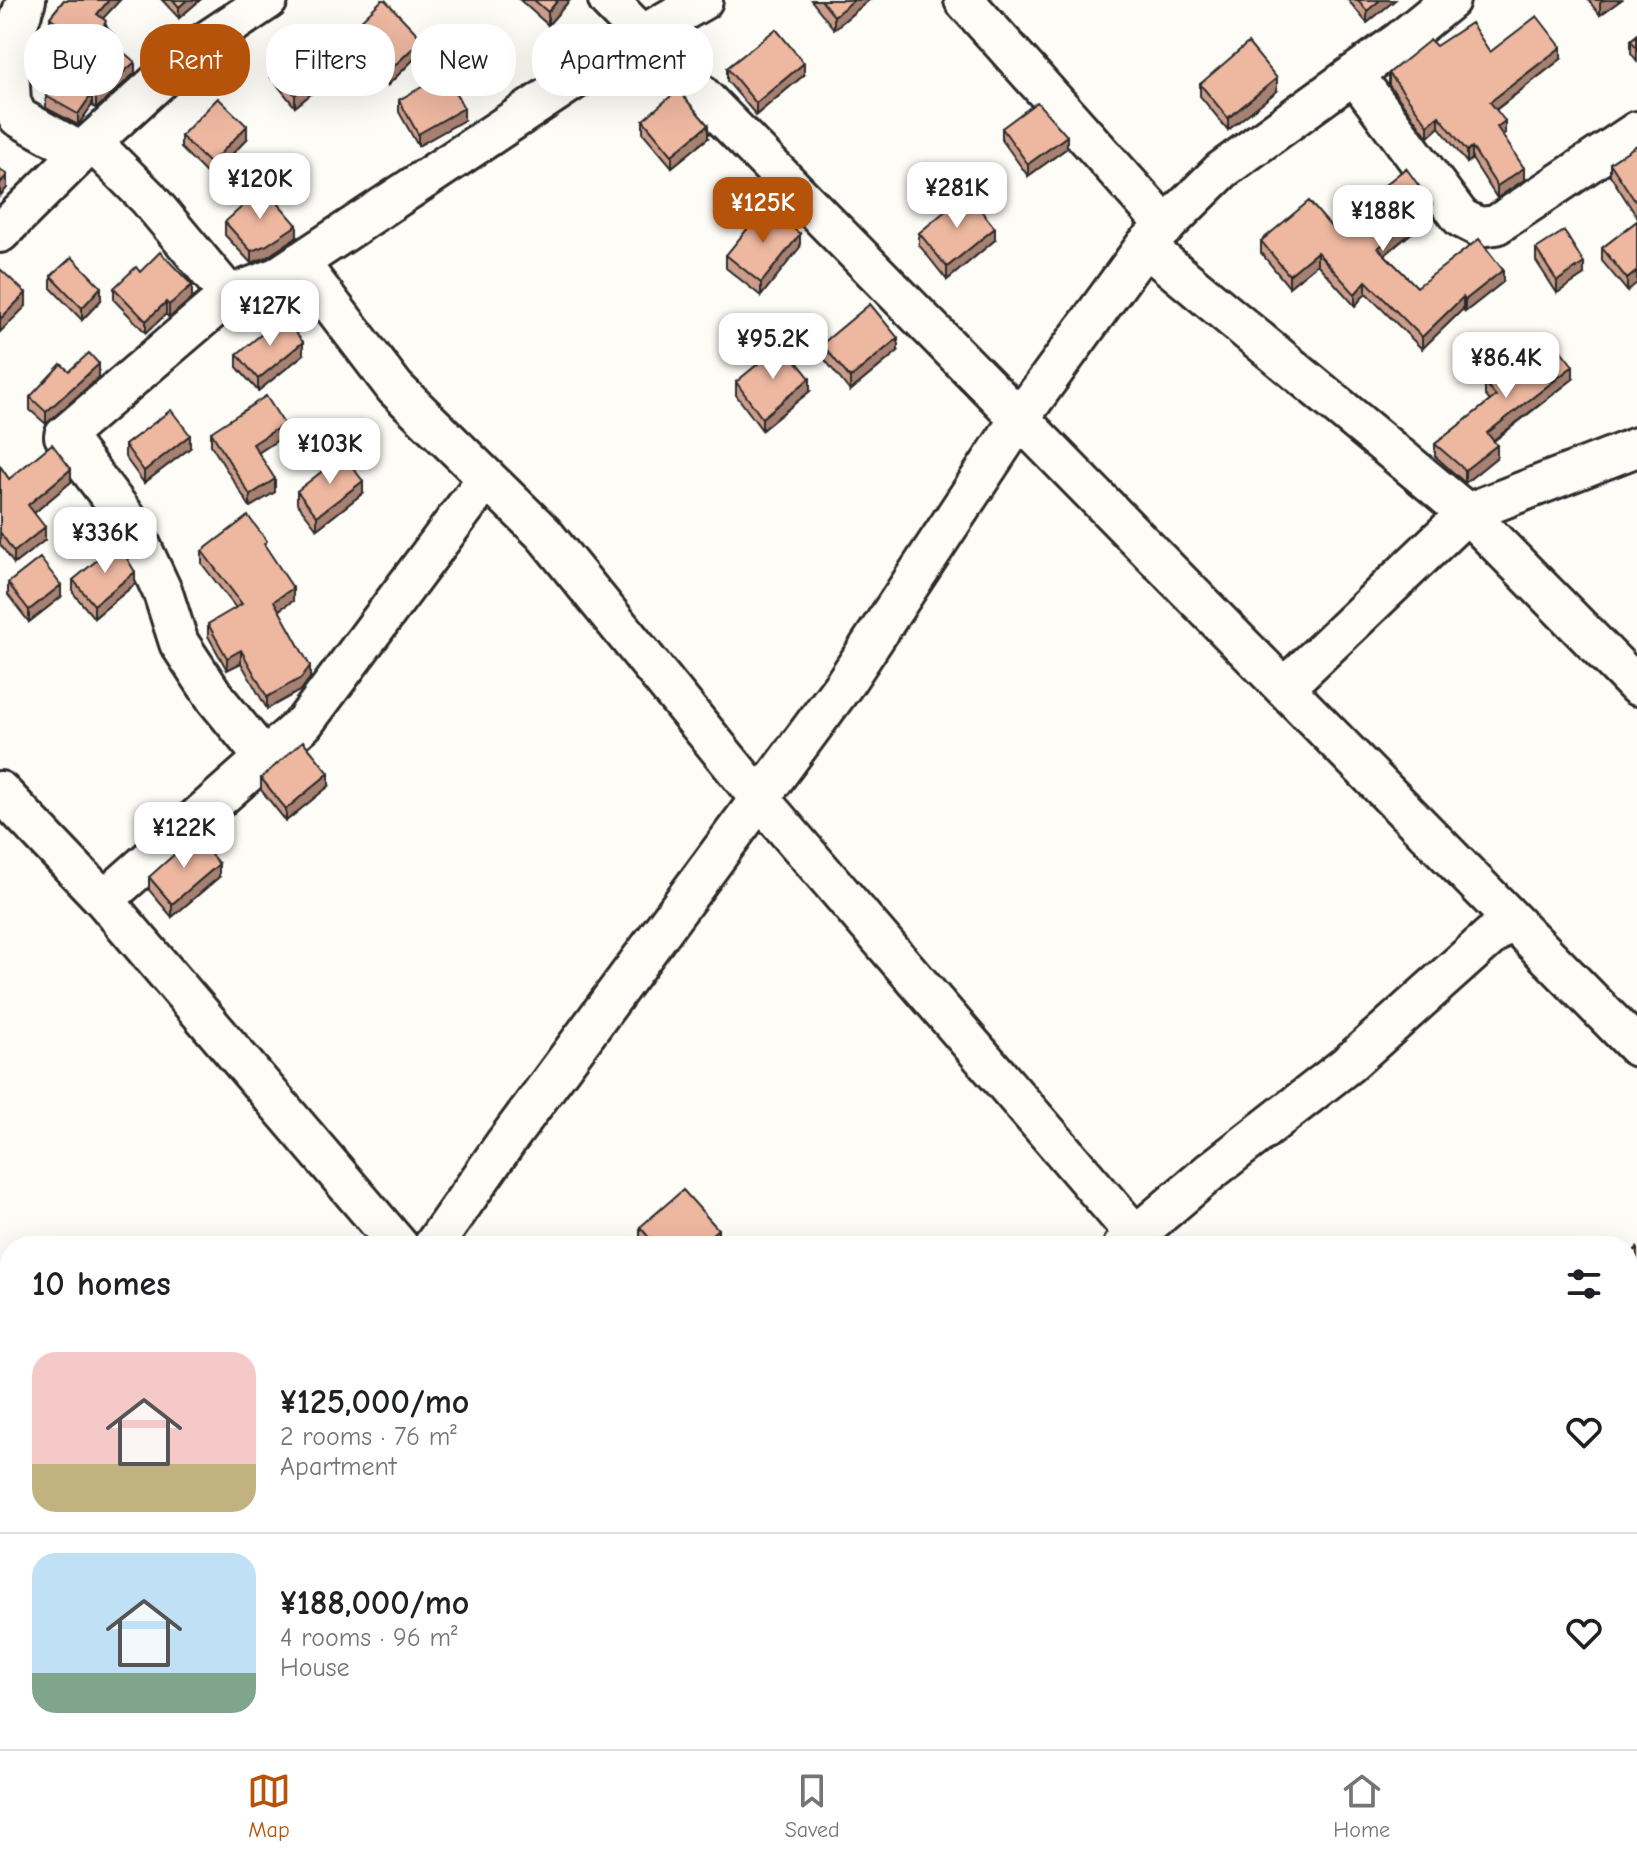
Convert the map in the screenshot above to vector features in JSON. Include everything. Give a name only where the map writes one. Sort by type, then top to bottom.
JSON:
[{"type":"street","points":[[26,0],[8,54],[11,102],[18,117],[87,147],[148,198],[229,295]]},
{"type":"street","points":[[0,233],[87,147],[193,50],[268,0]]},
{"type":"street","points":[[608,0],[631,24]]},
{"type":"street","points":[[661,24],[703,0]]},
{"type":"street","points":[[964,0],[1155,236],[1467,513],[1637,686]]},
{"type":"street","points":[[440,1236],[845,683],[1020,418],[1155,236],[1222,170],[1450,0]]},
{"type":"street","points":[[1354,74],[1461,218],[1479,227],[1496,225],[1637,131]]},
{"type":"street","points":[[264,758],[216,699],[179,643],[154,569],[131,524],[64,436],[229,295],[277,277],[550,96]]},
{"type":"street","points":[[702,96],[1637,1047]]},
{"type":"street","points":[[299,262],[395,388],[544,534],[759,798],[1130,1236]]},
{"type":"street","points":[[1285,687],[1467,513],[1637,447]]},
{"type":"street","points":[[104,900],[304,723],[487,478]]},
{"type":"street","points":[[5,805],[104,900],[390,1236]]},
{"type":"street","points":[[1141,1236],[1211,1171],[1347,1065],[1510,919]]},
{"type":"building","points":[[64,0],[109,0],[97,14],[106,21],[104,24],[58,24],[50,17]]},
{"type":"building","points":[[173,0],[187,0],[179,7]]},
{"type":"building","points":[[385,0],[411,27],[411,50],[395,65],[395,24],[357,24]]},
{"type":"building","points":[[534,0],[558,0],[548,12]]},
{"type":"building","points":[[821,0],[854,0],[834,16]]},
{"type":"building","points":[[1358,0],[1380,0],[1367,11]]},
{"type":"building","points":[[1537,16],[1561,47],[1490,102],[1505,121],[1497,127],[1524,168],[1497,186],[1472,147],[1467,151],[1439,116],[1428,125],[1389,73],[1430,40],[1436,46],[1471,23],[1490,52]]},
{"type":"building","points":[[776,29],[804,63],[756,103],[727,68]]},
{"type":"building","points":[[1248,43],[1277,78],[1228,118],[1200,84]]},
{"type":"building","points":[[124,53],[135,62],[124,72]]},
{"type":"building","points":[[411,93],[411,96],[457,96],[464,108],[418,134],[399,100]]},
{"type":"building","points":[[46,96],[91,96],[78,114]]},
{"type":"building","points":[[671,96],[683,96],[708,125],[672,155],[643,120]]},
{"type":"building","points":[[218,98],[247,126],[210,164],[181,136]]},
{"type":"building","points":[[1037,102],[1067,136],[1028,164],[1002,128]]},
{"type":"building","points":[[1637,145],[1637,204],[1610,163]]},
{"type":"building","points":[[1406,168],[1432,204],[1378,248],[1417,287],[1479,239],[1503,270],[1465,300],[1463,297],[1422,337],[1366,281],[1355,294],[1317,252],[1289,275],[1261,241],[1309,201],[1332,228]]},
{"type":"building","points":[[0,169],[7,175],[0,183]]},
{"type":"building","points":[[264,187],[297,225],[267,245],[251,251],[225,222]]},
{"type":"building","points":[[967,193],[995,228],[947,267],[919,233]]},
{"type":"building","points":[[766,206],[800,234],[761,283],[726,255]]},
{"type":"building","points":[[1637,221],[1637,271],[1627,279],[1602,248]]},
{"type":"building","points":[[1564,231],[1584,263],[1557,281],[1536,249]]},
{"type":"building","points":[[160,252],[192,285],[169,305],[166,302],[146,321],[114,288],[136,267],[140,272]]},
{"type":"building","points":[[72,257],[101,287],[82,308],[51,276]]},
{"type":"building","points":[[0,269],[26,293],[0,319]]},
{"type":"building","points":[[870,304],[898,338],[850,378],[822,344]]},
{"type":"building","points":[[283,317],[303,342],[258,379],[237,354]]},
{"type":"building","points":[[1548,334],[1573,366],[1487,433],[1497,445],[1465,470],[1435,444],[1496,396],[1485,383]]},
{"type":"building","points":[[782,344],[810,378],[762,418],[736,382]]},
{"type":"building","points":[[89,353],[99,364],[46,412],[30,397],[61,364],[69,371]]},
{"type":"building","points":[[266,396],[284,424],[253,444],[275,479],[250,495],[211,432]]},
{"type":"building","points":[[171,410],[190,435],[144,471],[125,445]]},
{"type":"building","points":[[52,444],[71,469],[28,505],[45,527],[14,552],[0,532],[0,466],[9,479]]},
{"type":"building","points":[[343,455],[363,481],[317,516],[297,491]]},
{"type":"building","points":[[248,516],[267,541],[264,544],[293,588],[274,601],[310,666],[301,678],[267,697],[241,650],[227,658],[208,624],[242,604],[202,551]]},
{"type":"building","points":[[118,543],[135,572],[94,605],[73,580]]},
{"type":"building","points":[[40,558],[61,585],[29,610],[8,583]]},
{"type":"building","points":[[303,741],[329,773],[286,809],[261,778]]},
{"type":"building","points":[[195,836],[219,864],[172,904],[149,877]]},
{"type":"building","points":[[683,1190],[718,1229],[710,1236],[648,1236],[640,1227]]}]
